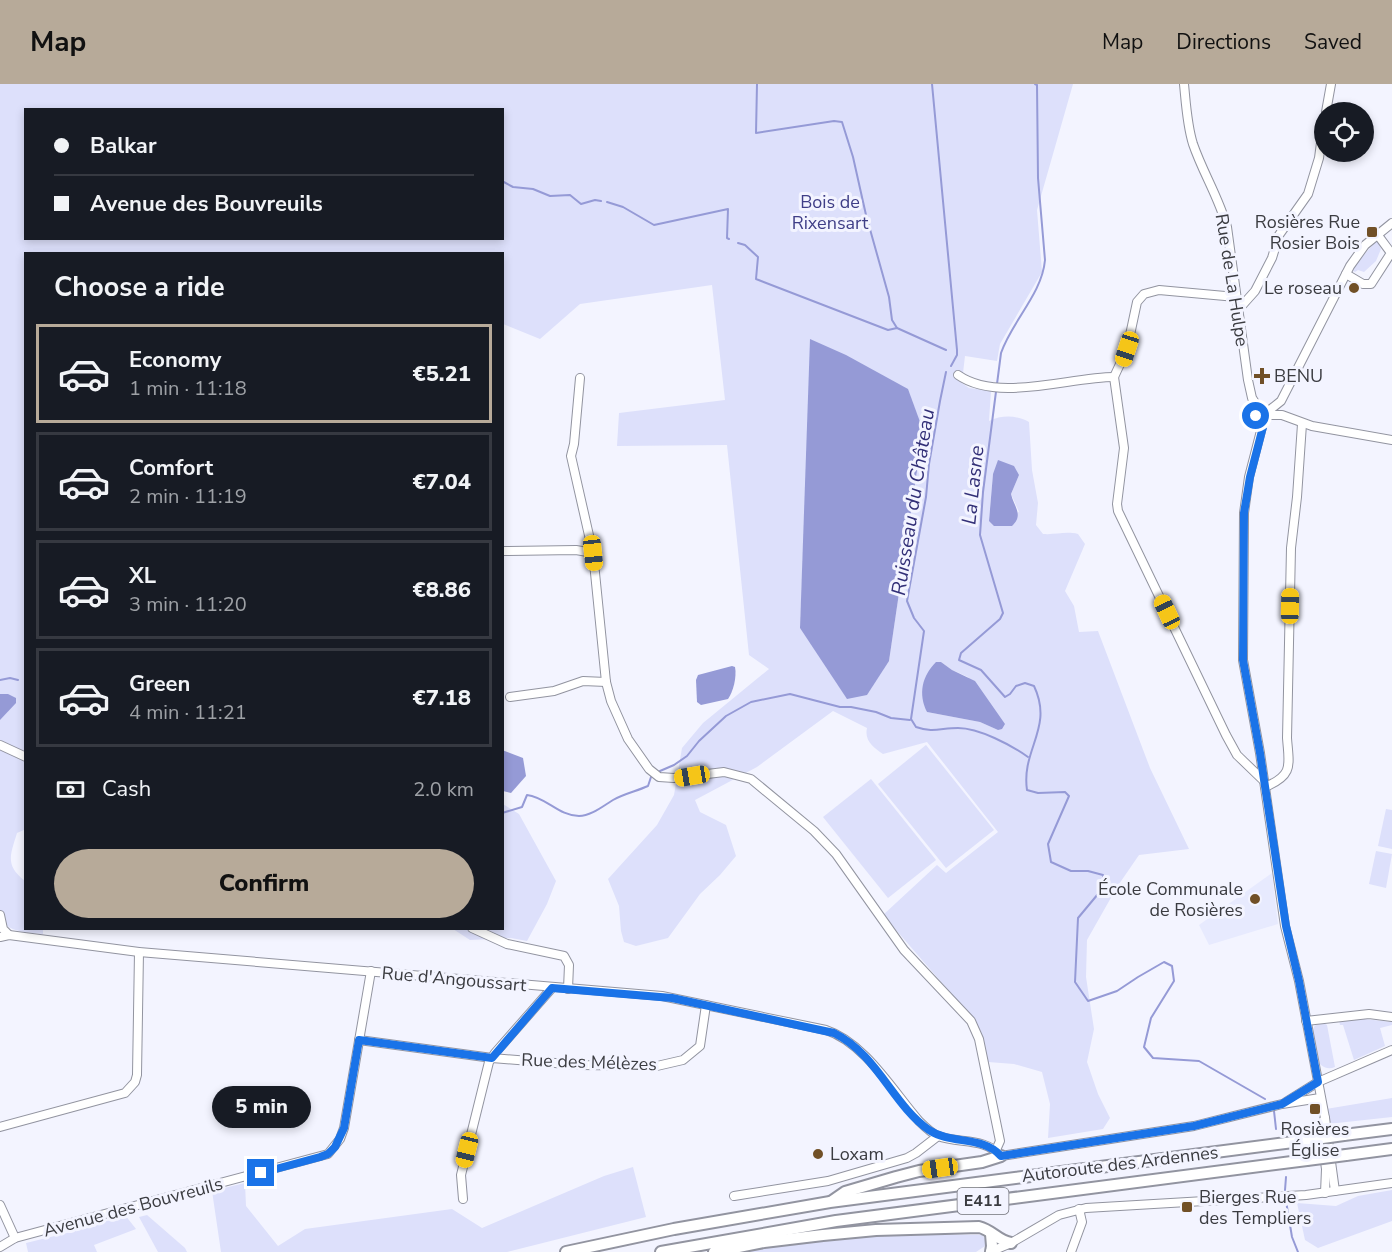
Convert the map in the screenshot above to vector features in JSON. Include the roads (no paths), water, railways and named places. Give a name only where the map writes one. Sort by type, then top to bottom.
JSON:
[{"type":"highway","name":"Autoroute des Ardennes","points":[[566,1252],[674,1229],[830,1202],[1392,1129]]},
{"type":"highway","name":"Autoroute des Ardennes","points":[[661,1252],[836,1221],[1392,1149]]},
{"type":"highway","points":[[830,1202],[845,1192],[896,1177],[919,1171],[982,1162],[999,1153]]},
{"type":"highway","points":[[714,1252],[788,1239],[876,1230],[979,1227],[988,1230],[999,1240],[1011,1243]]},
{"type":"highway","points":[[990,1252],[991,1234]]},
{"type":"street","name":"Rue de La Hulpe","points":[[1184,84],[1192,142],[1222,210],[1227,227],[1250,390],[1259,409]]},
{"type":"street","points":[[1328,102],[1331,84]]},
{"type":"street","points":[[1238,310],[1255,291],[1272,258],[1279,236],[1308,194],[1317,162]]},
{"type":"street","points":[[1392,223],[1360,251],[1281,401],[1272,412],[1270,422],[1260,422],[1256,416],[1259,409],[1265,406],[1272,412],[1302,424],[1392,440]]},
{"type":"street","points":[[1346,274],[1363,284],[1371,284],[1388,267],[1391,253],[1377,234]]},
{"type":"street","points":[[1236,297],[1159,290],[1144,294],[1137,302],[1127,349],[1114,377],[1124,448],[1117,504],[1118,511],[1226,735],[1237,755],[1265,784]]},
{"type":"street","points":[[958,375],[969,383],[1026,388],[1114,377]]},
{"type":"street","points":[[580,378],[571,455],[593,553],[606,682],[611,701],[628,739],[649,769],[659,777],[674,778],[724,772],[751,779],[814,831],[836,854],[904,950],[971,1021],[979,1039],[1000,1142],[999,1153],[1194,1126],[1282,1104],[1320,1098]]},
{"type":"street","points":[[1281,401],[1282,415]]},
{"type":"street","points":[[1263,423],[1244,513],[1243,652],[1245,676],[1265,784],[1286,926],[1318,1082],[1335,1191]]},
{"type":"street","points":[[1265,784],[1283,777],[1289,766],[1287,738],[1291,548],[1302,424]]},
{"type":"street","points":[[504,551],[576,550],[593,553]]},
{"type":"street","points":[[510,697],[554,692],[584,681],[606,682]]},
{"type":"street","points":[[0,745],[24,756]]},
{"type":"street","points":[[0,915],[4,936]]},
{"type":"street","points":[[476,930],[507,944],[564,956],[568,965],[568,989]]},
{"type":"street","name":"Rue d'Angoussart","points":[[4,936],[139,952],[662,996],[826,1030],[846,1039],[864,1054],[919,1121],[939,1136],[976,1142],[999,1153]]},
{"type":"street","points":[[0,1127],[125,1093],[130,1088],[136,1075],[139,952]]},
{"type":"street","name":"Avenue des Bouvreuils","points":[[0,1247],[15,1238],[328,1154],[340,1139],[344,1128],[371,971]]},
{"type":"street","points":[[464,1199],[461,1175],[492,1058],[552,988]]},
{"type":"street","name":"Rue des Mélèzes","points":[[359,1040],[492,1058],[580,1065],[666,1065],[683,1060],[700,1046],[706,1005]]},
{"type":"street","points":[[1306,1021],[1369,1014],[1392,1017]]},
{"type":"street","points":[[1282,1104],[1318,1082],[1392,1050]]},
{"type":"street","points":[[1324,1118],[1320,1126],[1326,1169],[1325,1192]]},
{"type":"street","points":[[734,1196],[839,1178],[907,1158],[939,1136]]},
{"type":"street","points":[[990,1252],[1011,1243],[1059,1215],[1079,1209],[1325,1192],[1392,1183]]},
{"type":"street","points":[[0,1205],[15,1238]]},
{"type":"street","points":[[1071,1252],[1082,1222],[1079,1209]]},
{"type":"water","points":[[810,339],[846,355],[908,389],[923,430],[889,661],[867,695],[847,699],[800,628]]},
{"type":"water","points":[[998,460],[1014,466],[1019,475],[1011,494],[1018,514],[1012,526],[994,526],[989,521],[993,474]]},
{"type":"water","points":[[936,662],[941,662],[975,681],[1005,724],[1002,729],[998,730],[980,722],[927,712],[923,699],[923,686],[927,673]]},
{"type":"water","points":[[735,667],[735,680],[728,699],[701,705],[697,702],[696,680],[698,675]]},
{"type":"water","points":[[0,694],[8,694],[16,698],[16,703],[0,720]]},
{"type":"water","points":[[504,751],[523,758],[526,776],[511,793],[504,791]]},
{"type":"waterway","points":[[757,84],[756,133],[834,121],[842,122],[889,297],[892,320],[897,328]]},
{"type":"waterway","name":"Ruisseau du Château","points":[[932,84],[957,350],[951,366]]},
{"type":"waterway","name":"La Lasne","points":[[1035,84],[1037,85],[1038,178],[1045,260],[1043,272],[1033,296],[1001,353],[983,492],[980,535],[1003,613],[1000,619],[961,653],[959,660],[981,670],[1005,697],[1016,686],[1025,683],[1034,686],[1040,714],[1039,727],[1028,762],[1027,790],[1038,793],[1065,792],[1069,796],[1048,844],[1051,862],[1071,871],[1088,871],[1103,875],[1103,888],[1078,918],[1075,982],[1088,1001],[1117,991],[1164,962],[1172,966],[1174,981],[1151,1018],[1144,1047],[1153,1058],[1199,1061],[1265,1099]]},
{"type":"waterway","points":[[504,182],[513,187],[533,189],[550,196],[570,195],[581,204],[595,200],[601,201]]},
{"type":"waterway","points":[[607,202],[623,207],[654,225],[728,209],[727,238],[729,239]]},
{"type":"waterway","points":[[738,243],[745,245],[758,257],[756,279],[888,330],[897,328],[946,350]]},
{"type":"waterway","name":"Ruisseau du Château","points":[[946,372],[907,601],[914,618],[924,631],[911,719],[916,727],[922,729],[958,728],[985,734],[1028,757]]},
{"type":"waterway","points":[[0,680],[10,678],[18,680]]},
{"type":"waterway","points":[[660,771],[687,756],[699,741],[726,716],[751,702],[790,694],[840,707],[851,707],[876,712],[891,718],[910,720]]},
{"type":"waterway","points":[[504,812],[522,807],[527,795],[534,796],[565,813],[583,816],[617,798],[648,786],[651,777]]},
{"type":"waterway","name":"La Lasne","points":[[1274,1111],[1276,1129]]},
{"type":"waterway","name":"La Lasne","points":[[1285,1190],[1286,1177]]},
{"type":"waterway","name":"La Lasne","points":[[1286,1201],[1292,1237],[1298,1252]]},
{"type":"place","name":"Rosières Rue Rosier Bois","points":[[1372,232]]},
{"type":"place","name":"Le roseau","points":[[1354,288]]},
{"type":"place","name":"BENU","points":[[1262,376]]},
{"type":"place","name":"École Communale de Rosières","points":[[1255,899]]},
{"type":"place","name":"Rosières Église","points":[[1315,1109]]},
{"type":"place","name":"Loxam","points":[[818,1154]]},
{"type":"place","name":"Bierges Rue des Templiers","points":[[1187,1207]]},
{"type":"park label","name":"Bois de Rixensart","points":[[830,212]]}]
